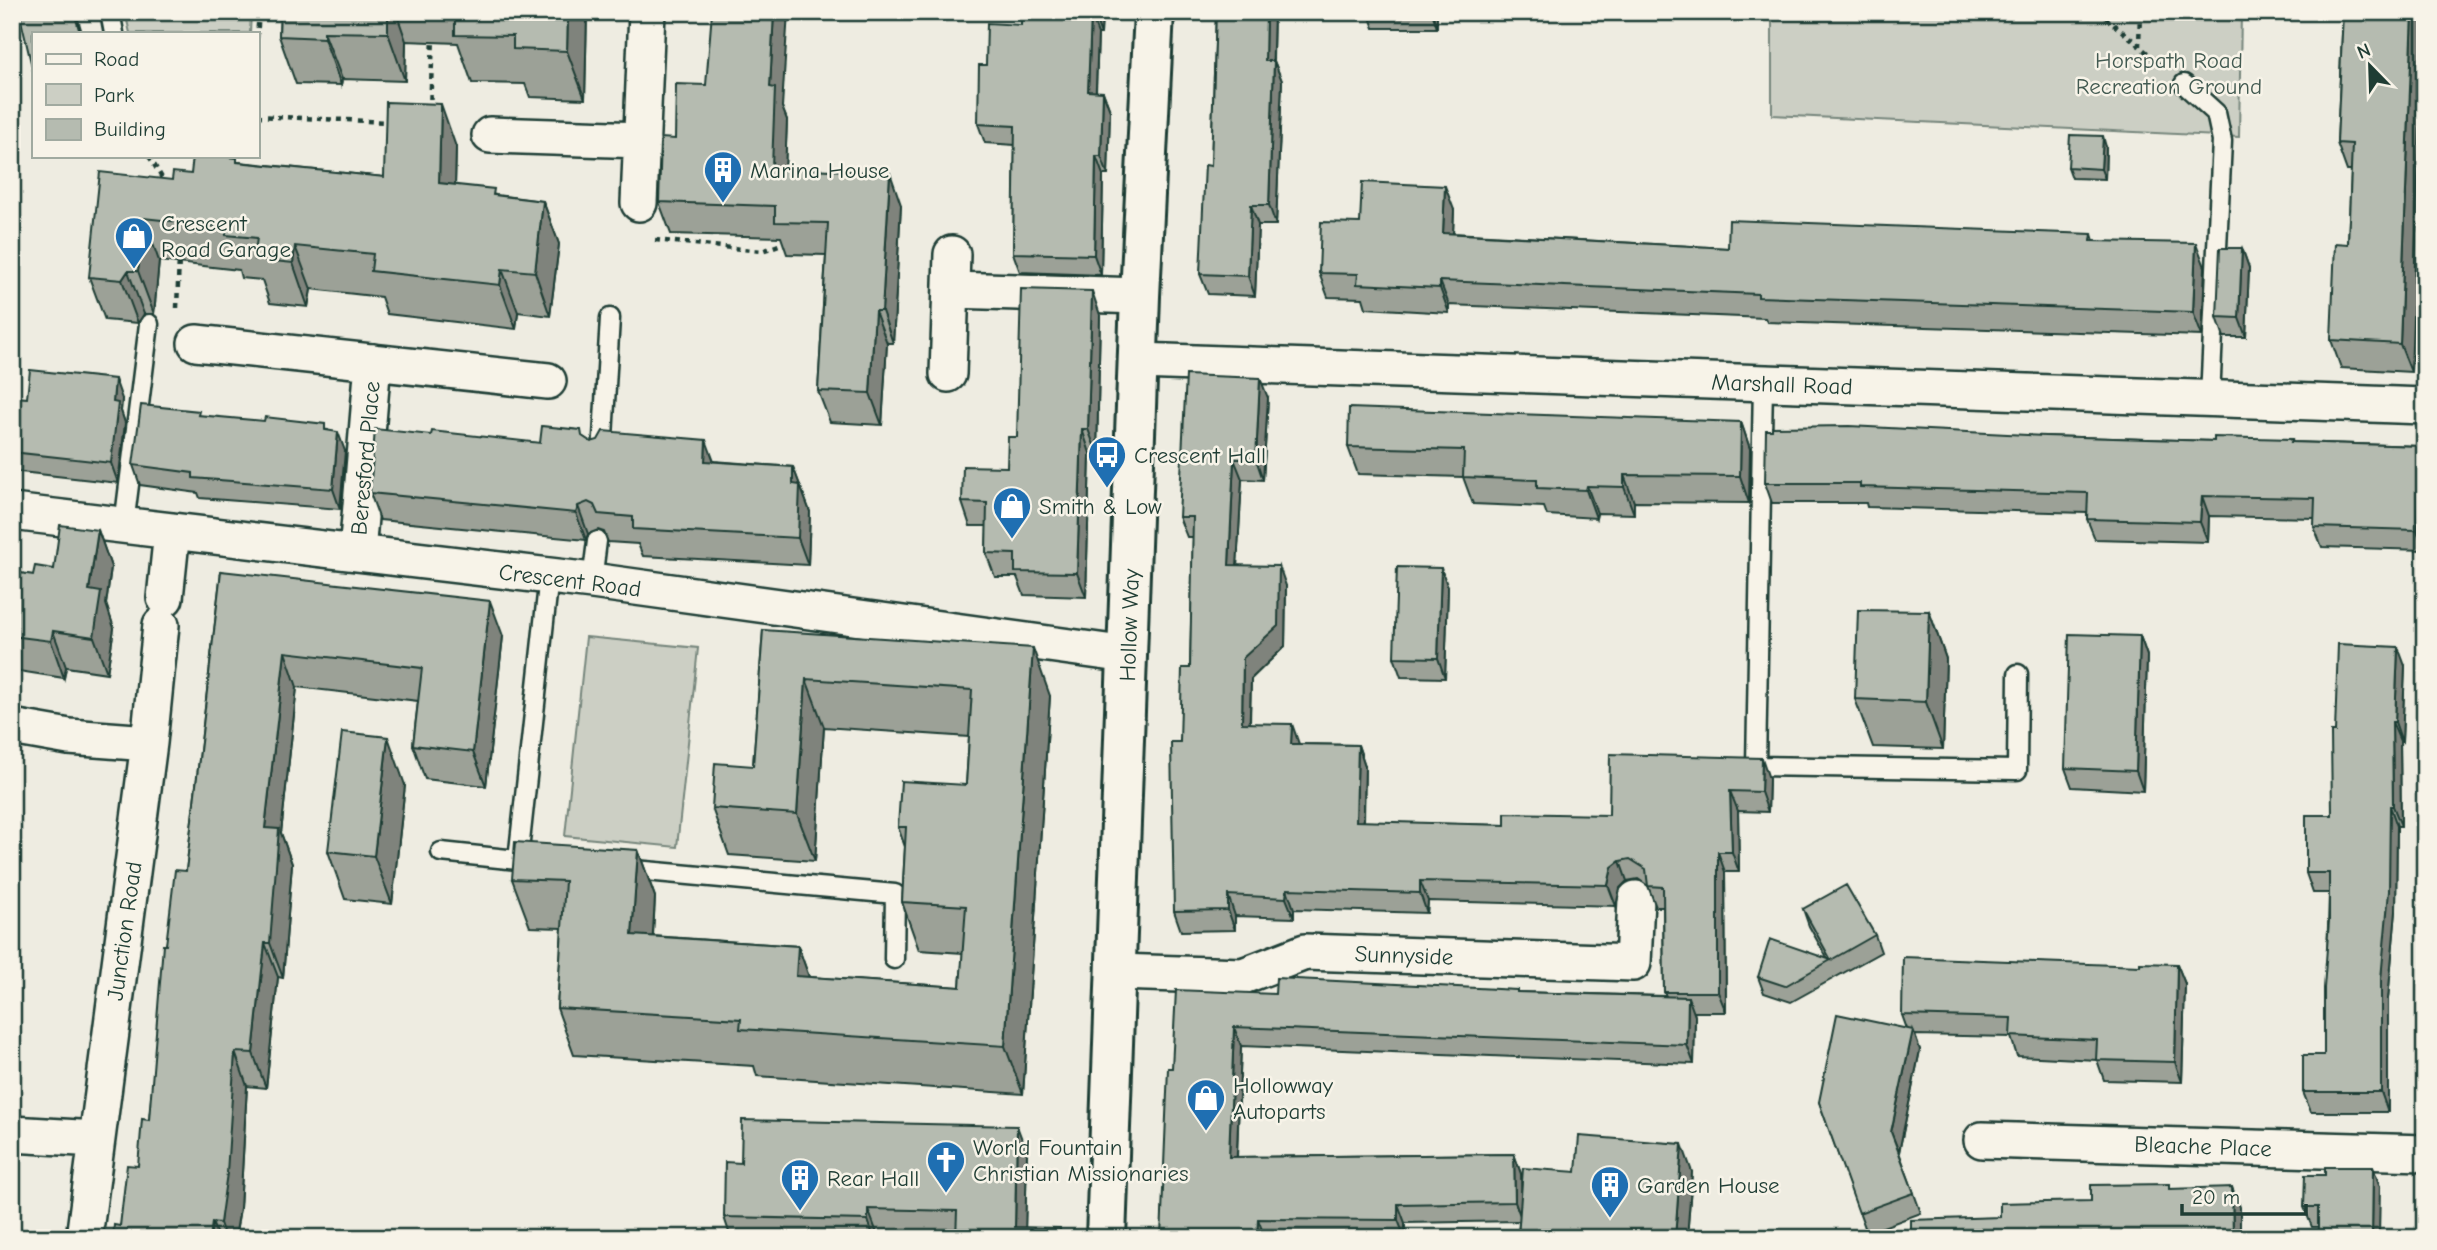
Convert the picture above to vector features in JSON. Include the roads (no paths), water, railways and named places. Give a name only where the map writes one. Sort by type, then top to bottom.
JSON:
[{"type":"main road","name":"Hollow Way","points":[[1106,1238],[1140,296],[1154,12]]},
{"type":"street","points":[[639,203],[647,12]]},
{"type":"street","points":[[490,135],[642,140]]},
{"type":"street","points":[[948,374],[953,254]]},
{"type":"street","points":[[952,290],[1140,296]]},
{"type":"street","name":"Beresford Place","points":[[196,343],[548,381]]},
{"type":"street","name":"Marshall Road","points":[[1139,361],[2425,406]]},
{"type":"street","name":"Beresford Place","points":[[358,554],[373,362]]},
{"type":"street","name":"Crescent Road","points":[[12,512],[592,581],[1128,655]]},
{"type":"street","name":"Junction Road","points":[[84,1238],[149,743],[172,531]]},
{"type":"street","points":[[12,727],[69,737],[149,743]]},
{"type":"street","name":"Sunnyside","points":[[1116,972],[1243,976],[1305,952],[1633,963],[1636,899]]},
{"type":"street","points":[[12,1134],[96,1139]]},
{"type":"street","name":"Bleache Place","points":[[1982,1140],[2425,1153]]},
{"type":"lane","points":[[110,12],[114,32]]},
{"type":"lane","points":[[2185,84],[2216,113],[2222,141],[2210,398]]},
{"type":"lane","points":[[602,458],[610,318]]},
{"type":"lane","points":[[124,525],[149,324]]},
{"type":"lane","points":[[1763,383],[1756,766],[2017,770],[2018,674]]},
{"type":"lane","points":[[592,581],[597,541]]},
{"type":"lane","points":[[518,860],[549,576]]},
{"type":"lane","points":[[441,852],[544,862]]},
{"type":"lane","points":[[610,868],[895,894],[894,959]]},
{"type":"place","name":"Marina House","points":[[723,204]]},
{"type":"place","name":"Crescent Road Garage","points":[[134,270]]},
{"type":"place","name":"Crescent Hall","points":[[1107,489]]},
{"type":"place","name":"Smith & Low","points":[[1012,540]]},
{"type":"place","name":"Hollowway Autoparts","points":[[1206,1132]]},
{"type":"place","name":"World Fountain Christian Missionaries","points":[[946,1194]]},
{"type":"place","name":"Rear Hall","points":[[800,1212]]},
{"type":"place","name":"Garden House","points":[[1610,1219]]},
{"type":"park label","name":"Horspath Road Recreation Ground","points":[[2169,73]]}]
